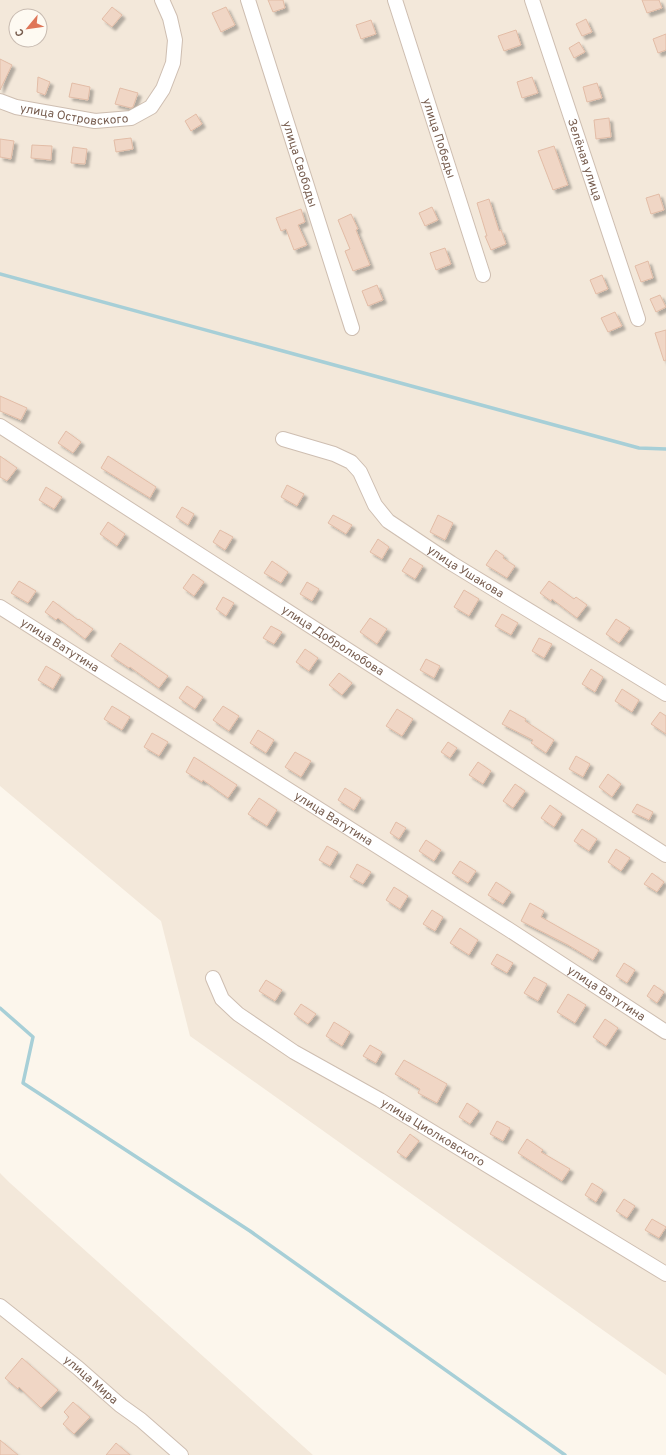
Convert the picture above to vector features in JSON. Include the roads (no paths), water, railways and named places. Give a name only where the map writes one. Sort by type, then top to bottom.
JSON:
[{"type":"street","name":"улица Островского","points":[[0,101],[16,107],[95,121],[131,118],[151,107],[164,89],[173,63],[175,40],[170,18],[162,0]]},
{"type":"street","name":"улица Свободы","points":[[248,0],[352,328]]},
{"type":"street","name":"улица Победы","points":[[395,0],[483,275]]},
{"type":"street","name":"Зелёная улица","points":[[532,0],[638,319]]},
{"type":"street","name":"улица Добролюбова","points":[[0,426],[666,855]]},
{"type":"street","name":"улица Ушакова","points":[[283,438],[334,454],[351,462],[360,472],[375,505],[388,521],[451,563],[666,694]]},
{"type":"street","name":"улица Ватутина","points":[[0,607],[495,921],[666,1032]]},
{"type":"street","name":"улица Циолковского","points":[[213,978],[222,999],[238,1014],[294,1052],[380,1100],[666,1274]]},
{"type":"street","name":"улица Мира","points":[[0,1306],[78,1368],[181,1455]]},
{"type":"waterway","points":[[0,274],[639,448],[666,449]]},
{"type":"waterway","points":[[0,1008],[33,1037],[23,1083],[250,1231],[565,1455]]}]
